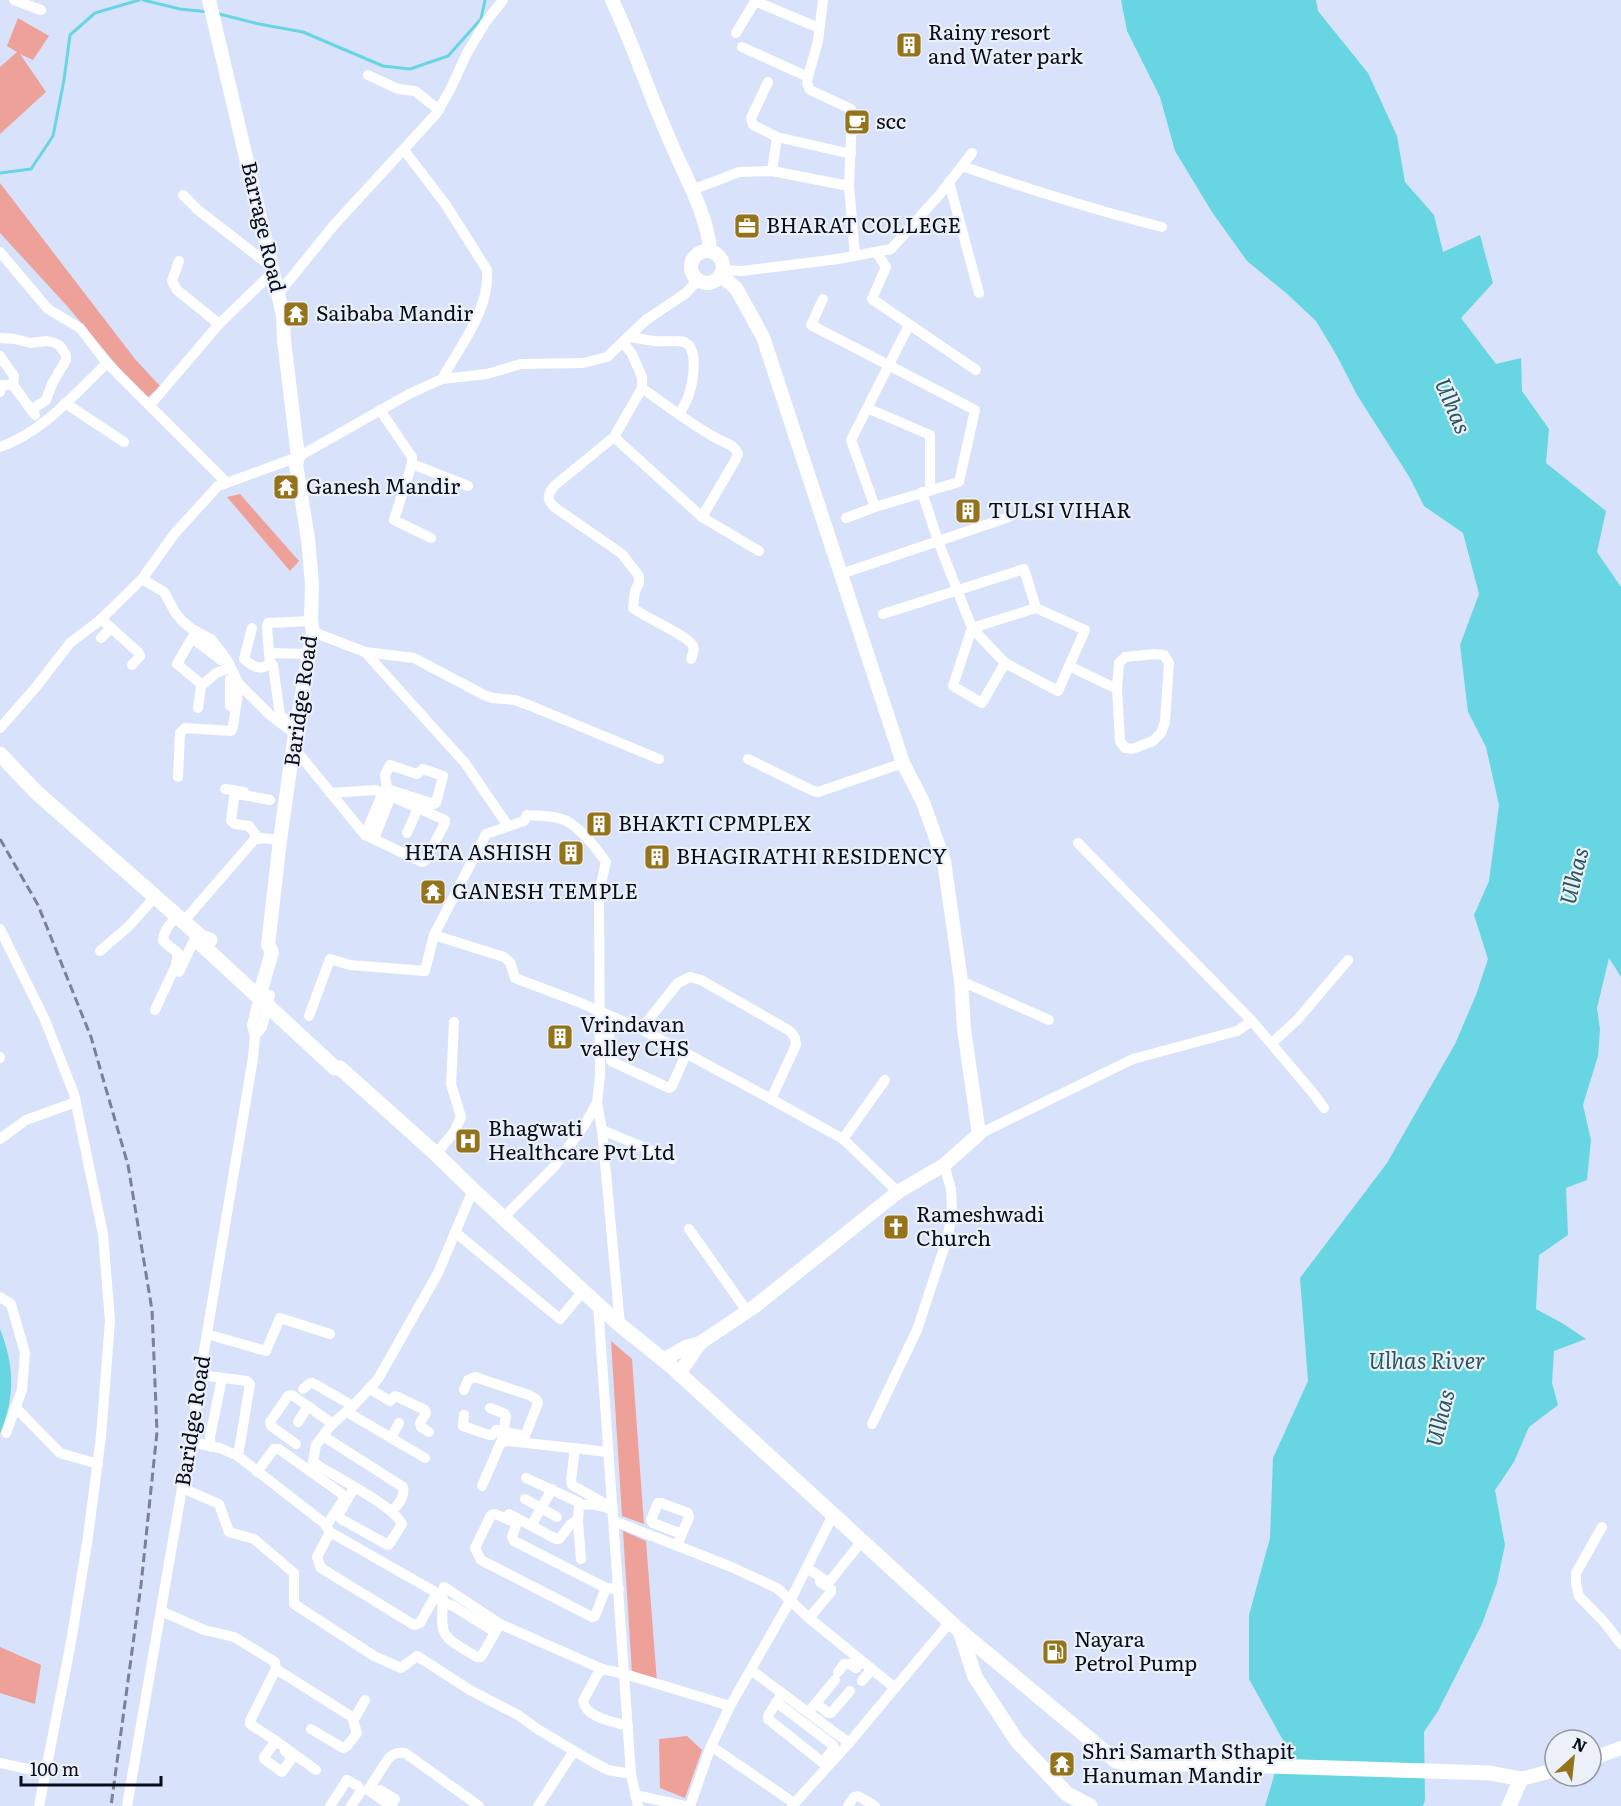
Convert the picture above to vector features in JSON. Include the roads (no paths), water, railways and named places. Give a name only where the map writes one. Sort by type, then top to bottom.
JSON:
[{"type":"main road","points":[[0,754],[36,792],[199,935],[209,939],[260,993],[339,1061],[340,1068],[620,1325],[679,1374],[955,1627],[1116,1761],[1131,1764],[1209,1764],[1490,1773],[1521,1779],[1509,1806]]},
{"type":"main road","points":[[955,1627],[975,1677],[1017,1741],[1067,1794],[1090,1806]]},
{"type":"street","name":"Barrage Road","points":[[208,0],[283,315],[298,457]]},
{"type":"street","points":[[278,294],[334,225],[439,110],[485,22],[503,0]]},
{"type":"street","points":[[612,0],[692,190],[709,237],[710,252]]},
{"type":"street","points":[[736,33],[755,0],[819,28]]},
{"type":"street","points":[[823,0],[818,40],[807,84],[810,90],[851,109],[849,186],[855,256]]},
{"type":"street","points":[[20,1],[41,10]]},
{"type":"street","points":[[742,47],[808,77]]},
{"type":"street","points":[[368,75],[398,89],[415,91],[439,110]]},
{"type":"street","points":[[768,82],[751,118],[753,125],[777,137],[851,154]]},
{"type":"street","points":[[772,171],[777,137]]},
{"type":"street","points":[[404,150],[446,205],[487,270],[488,282],[479,313],[442,380]]},
{"type":"street","points":[[972,153],[942,193],[891,249],[855,256],[721,273],[711,282],[705,283],[698,280],[691,269],[693,258],[702,252],[717,255],[721,259],[721,273],[736,288],[763,337],[903,763],[923,802],[944,861],[961,981],[964,1029],[980,1134]]},
{"type":"street","points":[[962,166],[1046,195],[1162,227]]},
{"type":"street","points":[[692,190],[739,172],[772,171],[849,186]]},
{"type":"street","points":[[949,182],[979,293]]},
{"type":"street","points":[[150,405],[219,324],[273,270],[198,210],[183,195]]},
{"type":"street","points":[[0,252],[48,309],[80,327],[107,363],[226,482]]},
{"type":"street","points":[[876,252],[886,267],[872,299],[976,370]]},
{"type":"street","points":[[179,261],[172,281],[177,290],[219,324]]},
{"type":"street","points":[[0,728],[70,643],[101,619],[142,579],[175,533],[218,486],[298,457],[409,394],[442,380],[487,374],[521,364],[583,363],[607,357],[646,320],[686,293],[698,280]]},
{"type":"street","points":[[823,299],[811,325],[975,410],[959,482],[846,518]]},
{"type":"street","points":[[875,507],[851,440],[909,325]]},
{"type":"street","points":[[0,338],[31,343],[47,341],[55,343],[66,355],[66,360],[46,399],[32,410]]},
{"type":"street","points":[[625,339],[642,377],[642,388],[614,437],[554,486],[547,499],[550,504],[622,555],[639,576],[633,608],[693,644],[691,659]]},
{"type":"street","points":[[625,339],[683,342],[690,345],[694,362],[690,393],[679,414]]},
{"type":"street","points":[[0,356],[14,375],[4,386],[32,410],[41,422]]},
{"type":"street","points":[[0,447],[14,442],[51,417],[107,363]]},
{"type":"street","points":[[642,388],[718,439],[730,444],[738,454],[702,518]]},
{"type":"street","points":[[65,404],[124,442]]},
{"type":"street","points":[[867,408],[930,435],[926,491],[938,541],[972,628],[1005,663],[1058,691],[1086,630],[1036,608],[972,628]]},
{"type":"street","points":[[381,410],[409,452],[412,464],[394,520],[431,538]]},
{"type":"street","points":[[614,437],[702,518],[759,551]]},
{"type":"street","name":"Baridge Road","points":[[127,1806],[192,1442],[200,1375],[255,1036],[262,1027],[260,993],[263,950],[268,945],[286,797],[310,654],[312,584],[308,539],[296,464],[298,457]]},
{"type":"street","points":[[412,464],[468,486]]},
{"type":"street","points":[[841,574],[1009,517]]},
{"type":"street","points":[[883,614],[1024,569],[1036,608]]},
{"type":"street","points":[[142,579],[164,592],[182,621],[220,659],[232,677],[295,736]]},
{"type":"street","points":[[101,619],[138,652],[140,656],[132,665]]},
{"type":"street","points":[[252,628],[244,659],[253,667],[268,666],[268,623],[312,627],[365,652],[414,658],[484,695],[523,703],[659,759]]},
{"type":"street","points":[[102,638],[111,628]]},
{"type":"street","points":[[972,628],[953,686],[982,703],[1005,663]]},
{"type":"street","points":[[178,777],[180,734],[184,728],[231,730],[234,727],[232,677],[226,660],[212,640],[198,636],[192,638],[177,664],[200,683],[198,708]]},
{"type":"street","points":[[365,652],[465,763],[508,826]]},
{"type":"street","points":[[269,658],[310,654]]},
{"type":"street","points":[[1164,655],[1169,663],[1165,722],[1161,733],[1153,741],[1132,749],[1125,748],[1120,741],[1117,689],[1119,663],[1125,657],[1164,655]]},
{"type":"street","points":[[269,658],[273,665],[280,716],[285,720],[330,793],[369,837],[422,862],[425,861],[446,823],[445,820],[393,797],[390,798],[369,837]]},
{"type":"street","points":[[1069,666],[1117,689]]},
{"type":"street","points":[[201,686],[216,673],[232,677]]},
{"type":"street","points":[[230,706],[232,677]]},
{"type":"street","points":[[748,759],[818,792],[903,763]]},
{"type":"street","points":[[330,793],[376,790],[384,791],[434,804],[443,776],[423,769],[417,774],[390,765],[385,775],[384,791],[369,837]]},
{"type":"street","points":[[225,789],[286,797]]},
{"type":"street","points":[[259,839],[249,826],[235,824],[231,821],[234,798],[237,794],[270,800]]},
{"type":"street","points":[[407,833],[418,808]]},
{"type":"street","points":[[309,1016],[330,959],[350,965],[425,970],[434,935],[486,834],[524,821],[527,815],[549,816],[569,823],[606,862],[599,893],[600,1059],[597,1103],[602,1130],[620,1325]]},
{"type":"street","points":[[199,935],[157,1014],[176,965],[178,953],[163,941],[164,932],[254,840],[280,840]]},
{"type":"street","points":[[1078,843],[1252,1021],[1324,1108]]},
{"type":"street","points":[[100,951],[128,927],[155,897]]},
{"type":"street","points":[[156,935],[178,917]]},
{"type":"street","points":[[0,929],[45,1020],[76,1102],[102,1234],[110,1321],[98,1464],[72,1642],[39,1806]]},
{"type":"street","points":[[434,935],[504,957],[510,962],[515,978],[641,1029],[685,1057],[771,1099],[843,1139],[898,1192]]},
{"type":"street","points":[[1272,1043],[1298,1019],[1348,960]]},
{"type":"street","points":[[641,1029],[678,983],[690,977],[701,980],[790,1031],[795,1038],[796,1045],[771,1099]]},
{"type":"street","points":[[961,981],[1049,1020]]},
{"type":"street","points":[[611,1061],[609,1035],[612,1017]]},
{"type":"street","points":[[663,1360],[686,1347],[700,1343],[747,1311],[898,1192],[944,1165],[980,1134],[1133,1059],[1237,1031],[1252,1021]]},
{"type":"street","points":[[436,1154],[454,1132],[461,1118],[451,1084],[454,1022]]},
{"type":"street","points":[[659,1048],[685,1057]]},
{"type":"street","points":[[600,1059],[611,1061],[669,1088],[685,1057]]},
{"type":"street","points":[[843,1139],[885,1080]]},
{"type":"street","points":[[0,1139],[26,1119],[76,1102]]},
{"type":"street","points":[[503,1218],[555,1167],[597,1103]]},
{"type":"street","points":[[602,1130],[672,1159]]},
{"type":"street","points":[[872,1424],[917,1330],[948,1236],[952,1210],[951,1190],[944,1165]]},
{"type":"street","points":[[354,1488],[339,1514],[341,1519],[390,1544],[402,1524],[392,1510],[313,1462],[316,1445],[378,1378],[438,1273],[473,1190]]},
{"type":"street","points":[[688,1229],[747,1311]]},
{"type":"street","points":[[455,1232],[560,1319],[583,1291]]},
{"type":"street","points":[[0,1297],[11,1304],[25,1353],[22,1390],[6,1433]]},
{"type":"street","points":[[598,1304],[631,1774],[638,1806]]},
{"type":"street","points":[[207,1334],[266,1351],[280,1318],[330,1334]]},
{"type":"street","points":[[679,1374],[700,1343]]},
{"type":"street","points":[[200,1375],[247,1381],[250,1384],[238,1456]]},
{"type":"street","points":[[464,1390],[468,1380],[475,1377],[536,1399],[538,1403],[527,1434],[502,1437]]},
{"type":"street","points":[[211,1447],[210,1437],[222,1378]]},
{"type":"street","points":[[303,1389],[313,1383],[391,1438],[425,1458]]},
{"type":"street","points":[[370,1389],[390,1401],[394,1396],[398,1396],[425,1410],[426,1413],[420,1424],[429,1432]]},
{"type":"street","points":[[296,1443],[271,1426],[270,1422],[288,1396],[292,1395],[333,1424]]},
{"type":"street","points":[[298,1422],[308,1406]]},
{"type":"street","points":[[15,1407],[60,1453],[98,1464]]},
{"type":"street","points":[[482,1486],[502,1437],[506,1417],[505,1414],[490,1408]]},
{"type":"street","points":[[464,1415],[463,1426],[489,1435],[496,1430],[508,1441],[608,1452]]},
{"type":"street","points":[[391,1438],[399,1423]]},
{"type":"street","points":[[323,1436],[404,1487],[405,1492],[396,1508],[392,1510]]},
{"type":"street","points":[[192,1442],[229,1451],[238,1456],[328,1529],[497,1628],[602,1669],[730,1706]]},
{"type":"street","points":[[257,1472],[274,1449],[279,1449],[342,1494],[344,1499],[328,1529],[317,1557],[321,1568],[414,1625],[420,1623],[441,1594]]},
{"type":"street","points":[[575,1449],[572,1485],[613,1513],[677,1546],[777,1588],[809,1618],[895,1688]]},
{"type":"street","points":[[526,1478],[578,1502],[581,1559]]},
{"type":"street","points":[[182,1488],[219,1504],[229,1532],[254,1539],[294,1573],[294,1604],[374,1656],[401,1668],[417,1656],[470,1690],[518,1714],[574,1751],[608,1770],[631,1774]]},
{"type":"street","points":[[531,1526],[552,1489]]},
{"type":"street","points":[[525,1499],[557,1517]]},
{"type":"street","points":[[579,1505],[596,1504],[604,1506],[613,1513]]},
{"type":"street","points":[[507,1513],[556,1539],[559,1539],[578,1519]]},
{"type":"street","points":[[606,1588],[595,1616],[592,1617],[481,1560],[475,1548],[491,1515],[495,1514],[514,1522],[516,1526],[512,1537],[514,1541],[606,1588],[619,1589]]},
{"type":"street","points":[[690,1806],[711,1746],[730,1706],[790,1601],[833,1515]]},
{"type":"street","points":[[1602,1527],[1576,1572],[1576,1584],[1579,1596],[1621,1644]]},
{"type":"street","points":[[677,1546],[682,1534]]},
{"type":"street","points":[[806,1570],[828,1582],[862,1542]]},
{"type":"street","points":[[806,1570],[831,1589],[831,1592],[809,1618]]},
{"type":"street","points":[[441,1594],[441,1621],[448,1640],[477,1657],[481,1657],[497,1628]]},
{"type":"street","points":[[161,1611],[204,1630],[234,1637],[275,1662],[276,1669],[250,1724],[316,1770]]},
{"type":"street","points":[[711,1746],[793,1804],[827,1762],[849,1743],[895,1688],[955,1627]]},
{"type":"street","points":[[806,1711],[844,1664],[850,1664],[856,1668],[861,1661]]},
{"type":"street","points":[[276,1669],[352,1717],[357,1733],[343,1748],[311,1729]]},
{"type":"street","points":[[602,1669],[583,1701],[584,1706],[604,1719],[628,1726]]},
{"type":"street","points":[[862,1681],[872,1669]]},
{"type":"street","points":[[751,1670],[833,1745],[834,1748],[827,1762]]},
{"type":"street","points":[[806,1711],[816,1703],[833,1678]]},
{"type":"street","points":[[816,1703],[831,1713],[851,1694],[826,1726]]},
{"type":"street","points":[[779,1697],[806,1711],[849,1743]]},
{"type":"street","points":[[779,1697],[768,1719],[827,1762]]},
{"type":"street","points":[[352,1717],[356,1716],[365,1700]]},
{"type":"street","points":[[1603,1755],[1621,1748]]},
{"type":"street","points":[[538,1806],[574,1751]]},
{"type":"street","points":[[351,1806],[392,1754],[398,1752],[405,1753],[479,1806]]},
{"type":"street","points":[[0,1763],[45,1773]]},
{"type":"street","points":[[1521,1779],[1543,1773]]},
{"type":"street","points":[[330,1806],[347,1780],[393,1806]]},
{"type":"street","points":[[380,1790],[395,1799],[393,1806]]},
{"type":"street","points":[[635,1795],[685,1806]]},
{"type":"street","points":[[393,1806],[402,1796]]},
{"type":"street","points":[[848,1806],[854,1797],[858,1796],[875,1806]]},
{"type":"water","name":"Ulhas River","points":[[1121,0],[1316,0],[1318,11],[1368,73],[1397,136],[1405,182],[1434,215],[1443,252],[1480,235],[1493,283],[1461,318],[1496,364],[1521,358],[1522,391],[1549,429],[1546,463],[1606,511],[1597,552],[1621,587],[1621,977],[1609,958],[1597,1008],[1600,1029],[1598,1056],[1583,1105],[1591,1140],[1587,1180],[1566,1188],[1568,1235],[1539,1255],[1536,1309],[1586,1339],[1554,1351],[1552,1383],[1558,1405],[1529,1427],[1514,1462],[1495,1490],[1505,1545],[1497,1583],[1482,1624],[1438,1711],[1424,1732],[1425,1800],[1423,1806],[1265,1806],[1284,1742],[1249,1679],[1249,1615],[1270,1538],[1273,1458],[1308,1381],[1300,1278],[1387,1163],[1455,1044],[1476,995],[1488,959],[1474,915],[1489,881],[1499,805],[1486,747],[1468,712],[1460,645],[1479,594],[1463,533],[1424,506],[1410,478],[1357,395],[1316,321],[1247,261],[1212,212],[1175,151],[1160,97],[1127,31]]},
{"type":"water","points":[[0,1329],[11,1369],[11,1395],[0,1434]]},
{"type":"waterway","points":[[0,173],[31,169],[53,136],[70,35],[95,13],[139,0]]},
{"type":"waterway","points":[[143,0],[180,9],[209,12]]},
{"type":"waterway","points":[[215,13],[303,32],[383,66],[410,69],[448,56],[481,19],[485,0]]},
{"type":"railway","points":[[0,839],[38,905],[91,1037],[128,1165],[152,1310],[157,1432],[141,1585],[111,1806]]},
{"type":"place","name":"Rainy resort and Water park","points":[[909,45]]},
{"type":"place","name":"scc","points":[[857,122]]},
{"type":"place","name":"BHARAT COLLEGE","points":[[747,226]]},
{"type":"place","name":"Saibaba Mandir","points":[[296,314]]},
{"type":"place","name":"Ganesh Mandir","points":[[286,487]]},
{"type":"place","name":"TULSI VIHAR","points":[[968,511]]},
{"type":"place","name":"BHAKTI CPMPLEX","points":[[599,824]]},
{"type":"place","name":"HETA ASHISH","points":[[571,853]]},
{"type":"place","name":"BHAGIRATHI RESIDENCY","points":[[657,857]]},
{"type":"place","name":"GANESH TEMPLE","points":[[433,892]]},
{"type":"place","name":"Vrindavan valley CHS","points":[[560,1037]]},
{"type":"place","name":"Bhagwati Healthcare Pvt Ltd","points":[[468,1141]]},
{"type":"place","name":"Rameshwadi Church","points":[[896,1227]]},
{"type":"place","name":"Nayara Petrol Pump","points":[[1055,1652]]},
{"type":"place","name":"Shri Samarth Sthapit Hanuman Mandir","points":[[1062,1764]]},
{"type":"water label","name":"Ulhas","points":[[1453,406]]},
{"type":"water label","name":"Ulhas","points":[[1574,876]]},
{"type":"water label","name":"Ulhas","points":[[1440,1418]]}]
